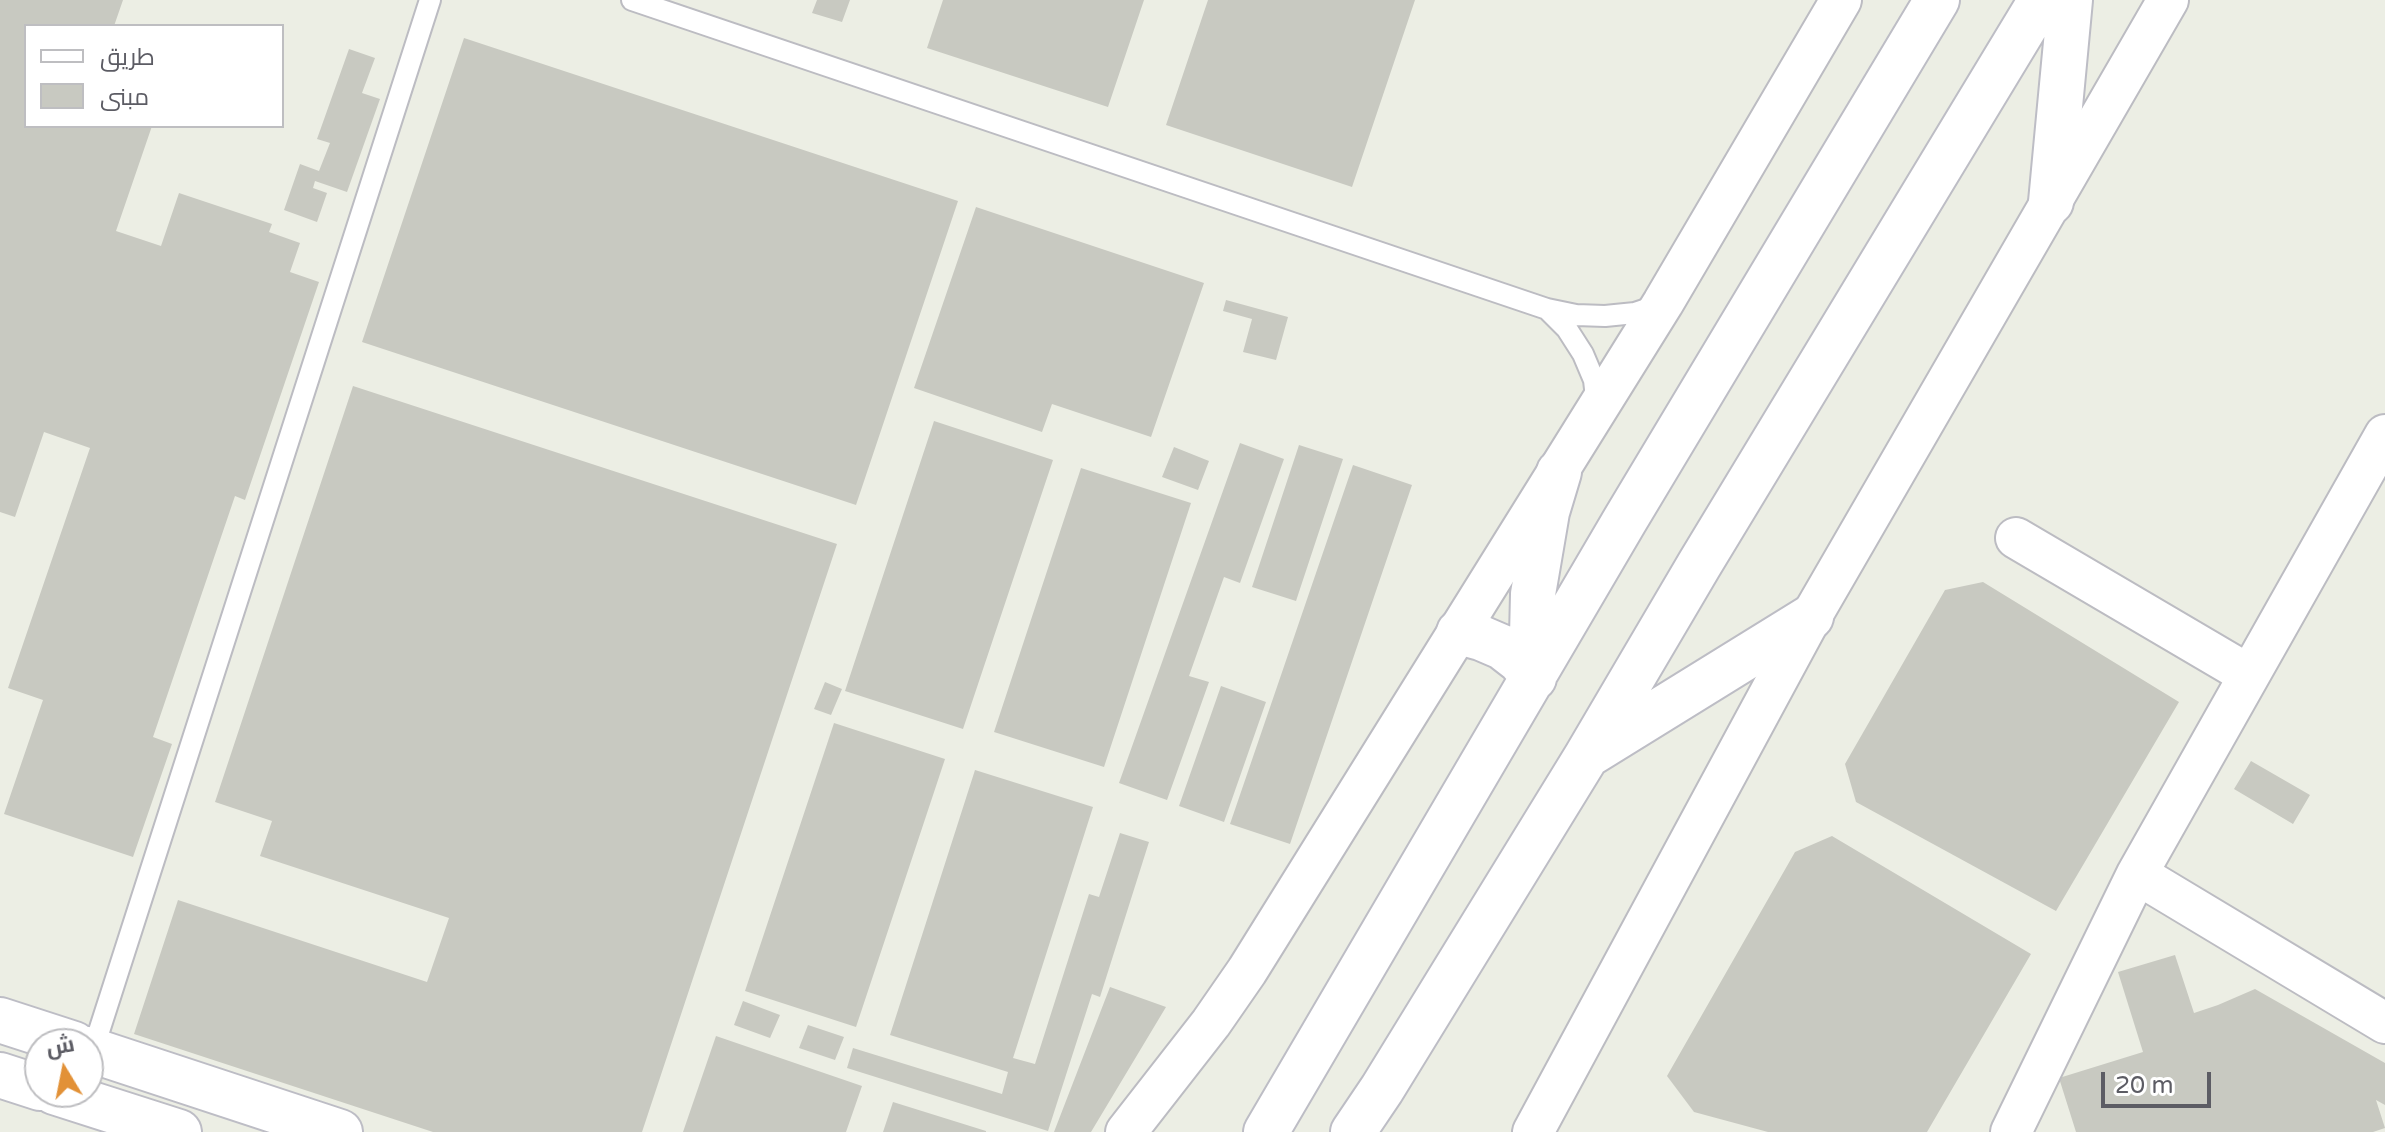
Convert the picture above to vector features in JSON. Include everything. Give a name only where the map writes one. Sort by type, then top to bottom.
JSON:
[{"type":"main road","points":[[1266,1132],[1633,507],[1937,0]]},
{"type":"main road","points":[[1353,1132],[1586,757],[2041,0]]},
{"type":"main road","points":[[2051,202],[2070,0]]},
{"type":"main road","points":[[1534,678],[1532,636],[1535,580],[1547,512],[1559,472]]},
{"type":"main road","points":[[1586,757],[1811,617]]},
{"type":"main road","points":[[1459,632],[1502,647],[1520,661],[1534,678]]},
{"type":"main road","points":[[0,1020],[24,1028]]},
{"type":"main road","points":[[104,1054],[340,1132]]},
{"type":"main road","points":[[0,1075],[24,1083]]},
{"type":"main road","points":[[1374,1132],[1382,1089]]},
{"type":"main road","points":[[104,1108],[179,1132]]},
{"type":"street","points":[[1126,1132],[1211,1023],[1247,971],[1663,303],[1841,0]]},
{"type":"street","points":[[1533,1132],[1811,617],[2168,0]]},
{"type":"street","points":[[2011,1132],[2137,874],[2385,435]]},
{"type":"street","points":[[2016,538],[2249,675]]},
{"type":"street","points":[[2137,874],[2385,1023]]},
{"type":"lane","points":[[92,1028],[430,0]]},
{"type":"lane","points":[[632,0],[1547,309],[1576,315],[1605,316],[1635,313],[1663,303]]},
{"type":"lane","points":[[1547,309],[1567,329],[1583,354],[1594,380],[1598,409]]},
{"type":"building","points":[[0,0],[123,0],[115,24],[24,24],[24,128],[151,128],[116,231],[161,246],[179,193],[272,224],[269,232],[300,243],[290,272],[319,282],[245,500],[235,496],[153,737],[172,744],[133,857],[4,814],[43,700],[8,688],[90,448],[44,432],[15,517],[0,512]]},
{"type":"building","points":[[817,0],[850,0],[842,22],[812,13]]},
{"type":"building","points":[[943,0],[1144,0],[1108,107],[927,48]]},
{"type":"building","points":[[1208,0],[1415,0],[1352,187],[1166,125]]},
{"type":"building","points":[[464,38],[958,201],[856,505],[362,342]]},
{"type":"building","points":[[349,49],[375,58],[362,93],[380,99],[347,192],[315,181],[313,188],[327,193],[317,222],[284,210],[300,164],[319,171],[330,143],[317,139]]},
{"type":"building","points":[[976,207],[1204,283],[1151,437],[1052,404],[1042,432],[914,388]]},
{"type":"building","points":[[1226,300],[1288,317],[1276,360],[1243,352],[1252,319],[1223,311]]},
{"type":"building","points":[[353,386],[837,544],[642,1132],[433,1132],[134,1034],[178,900],[427,982],[449,918],[260,856],[272,821],[215,802]]},
{"type":"building","points":[[934,421],[1053,460],[963,729],[845,691]]},
{"type":"building","points":[[1240,443],[1284,459],[1240,583],[1224,577],[1189,676],[1209,682],[1167,800],[1119,783]]},
{"type":"building","points":[[1299,445],[1343,459],[1296,601],[1252,587]]},
{"type":"building","points":[[1174,447],[1209,461],[1198,490],[1162,477]]},
{"type":"building","points":[[1353,465],[1412,485],[1290,844],[1230,824]]},
{"type":"building","points":[[1081,468],[1191,503],[1104,767],[994,732]]},
{"type":"building","points":[[1983,582],[2179,702],[2056,911],[1856,802],[1845,764],[1945,590]]},
{"type":"building","points":[[825,682],[842,689],[831,715],[814,709]]},
{"type":"building","points":[[1221,686],[1266,702],[1224,822],[1179,806]]},
{"type":"building","points":[[834,723],[945,759],[856,1027],[745,991]]},
{"type":"building","points":[[2251,761],[2310,795],[2293,824],[2234,789]]},
{"type":"building","points":[[975,770],[1093,807],[1013,1058],[1035,1064],[1089,894],[1099,897],[1120,833],[1149,842],[1100,997],[1092,994],[1048,1131],[847,1068],[853,1048],[1002,1094],[1008,1072],[890,1035]]},
{"type":"building","points":[[1832,836],[2031,954],[1927,1132],[1768,1132],[1694,1112],[1667,1076],[1795,852]]},
{"type":"building","points":[[2175,955],[2194,1013],[2255,989],[2385,1063],[2385,1105],[2376,1100],[2385,1128],[2373,1132],[2076,1132],[2059,1078],[2143,1052],[2118,972]]},
{"type":"building","points":[[1110,987],[1166,1007],[1091,1132],[1054,1132]]},
{"type":"building","points":[[743,1001],[780,1015],[770,1038],[734,1025]]},
{"type":"building","points":[[808,1025],[844,1037],[835,1060],[799,1048]]},
{"type":"building","points":[[716,1036],[862,1086],[846,1132],[683,1132]]},
{"type":"building","points":[[893,1102],[986,1131],[986,1132],[883,1132]]}]
